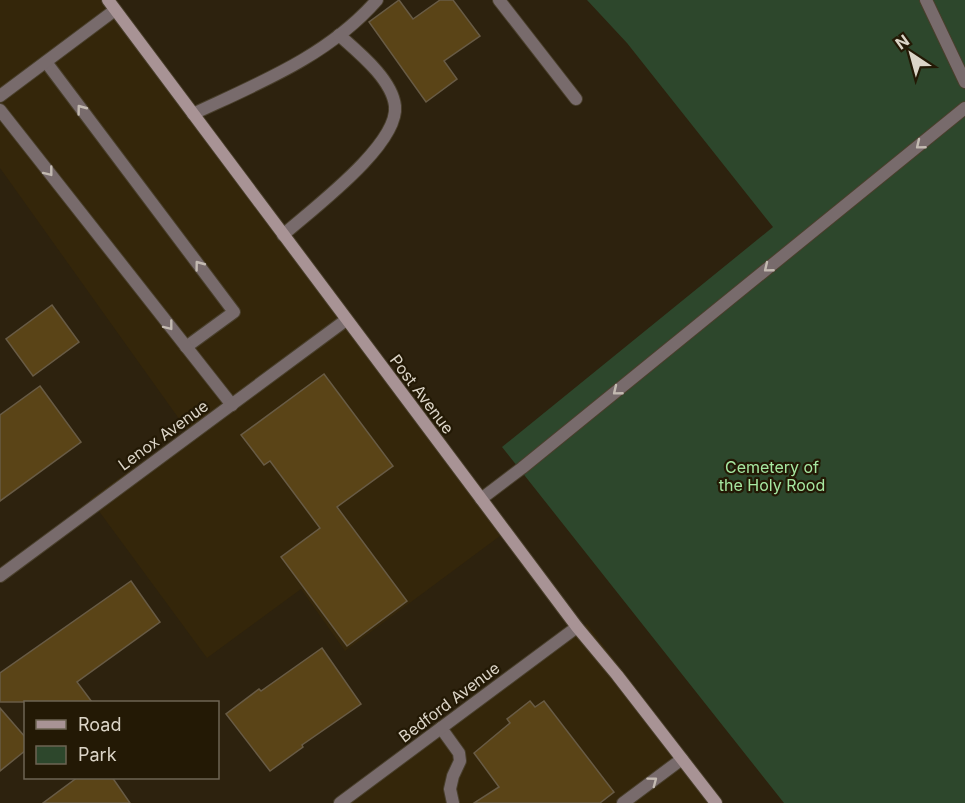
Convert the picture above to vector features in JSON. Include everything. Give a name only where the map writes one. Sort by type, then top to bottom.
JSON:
[{"type":"main road","name":"Post Avenue","points":[[111,5],[577,627],[618,675],[716,803]]},
{"type":"street","points":[[193,114],[284,72],[320,51],[377,0]]},
{"type":"street","points":[[499,0],[576,99]]},
{"type":"street","points":[[926,0],[965,82]]},
{"type":"street","points":[[0,96],[46,62],[111,5]]},
{"type":"street","points":[[283,235],[357,170],[392,127],[395,106],[385,80],[339,35]]},
{"type":"street","points":[[46,62],[234,312],[186,347]]},
{"type":"street","points":[[481,499],[965,108]]},
{"type":"street","points":[[0,110],[232,405]]},
{"type":"street","name":"Lenox Avenue","points":[[0,576],[346,320]]},
{"type":"street","name":"Bedford Avenue","points":[[340,803],[577,627]]},
{"type":"street","points":[[441,728],[459,753],[460,761],[450,789],[453,803]]},
{"type":"street","points":[[623,803],[682,759]]},
{"type":"shaded area","points":[[0,0],[109,0],[508,530],[345,651],[301,589],[207,658],[90,499],[187,430],[0,168]]},
{"type":"shaded area","points":[[587,624],[723,803],[340,803]]},
{"type":"green space","name":"Cemetery of the Holy Rood","points":[[587,0],[965,0],[965,803],[784,803],[502,447],[773,227],[627,43]]},
{"type":"building","points":[[399,0],[413,19],[440,0],[453,0],[480,36],[444,61],[457,79],[426,102],[369,22]]},
{"type":"building","points":[[52,305],[79,342],[33,376],[6,339]]},
{"type":"building","points":[[324,374],[393,466],[337,507],[407,601],[347,646],[281,557],[320,528],[270,461],[264,465],[241,435]]},
{"type":"building","points":[[40,386],[81,442],[0,501],[0,415]]},
{"type":"building","points":[[131,581],[160,622],[77,682],[91,701],[0,702],[0,673]]},
{"type":"building","points":[[322,648],[361,704],[302,745],[303,747],[270,771],[226,714],[259,689],[261,691]]},
{"type":"building","points":[[530,701],[535,707],[544,701],[614,792],[600,803],[474,803],[499,787],[474,753],[510,723],[507,719]]},
{"type":"building","points":[[0,708],[24,736],[24,752],[0,771]]},
{"type":"building","points":[[75,779],[113,779],[130,803],[43,803]]}]
